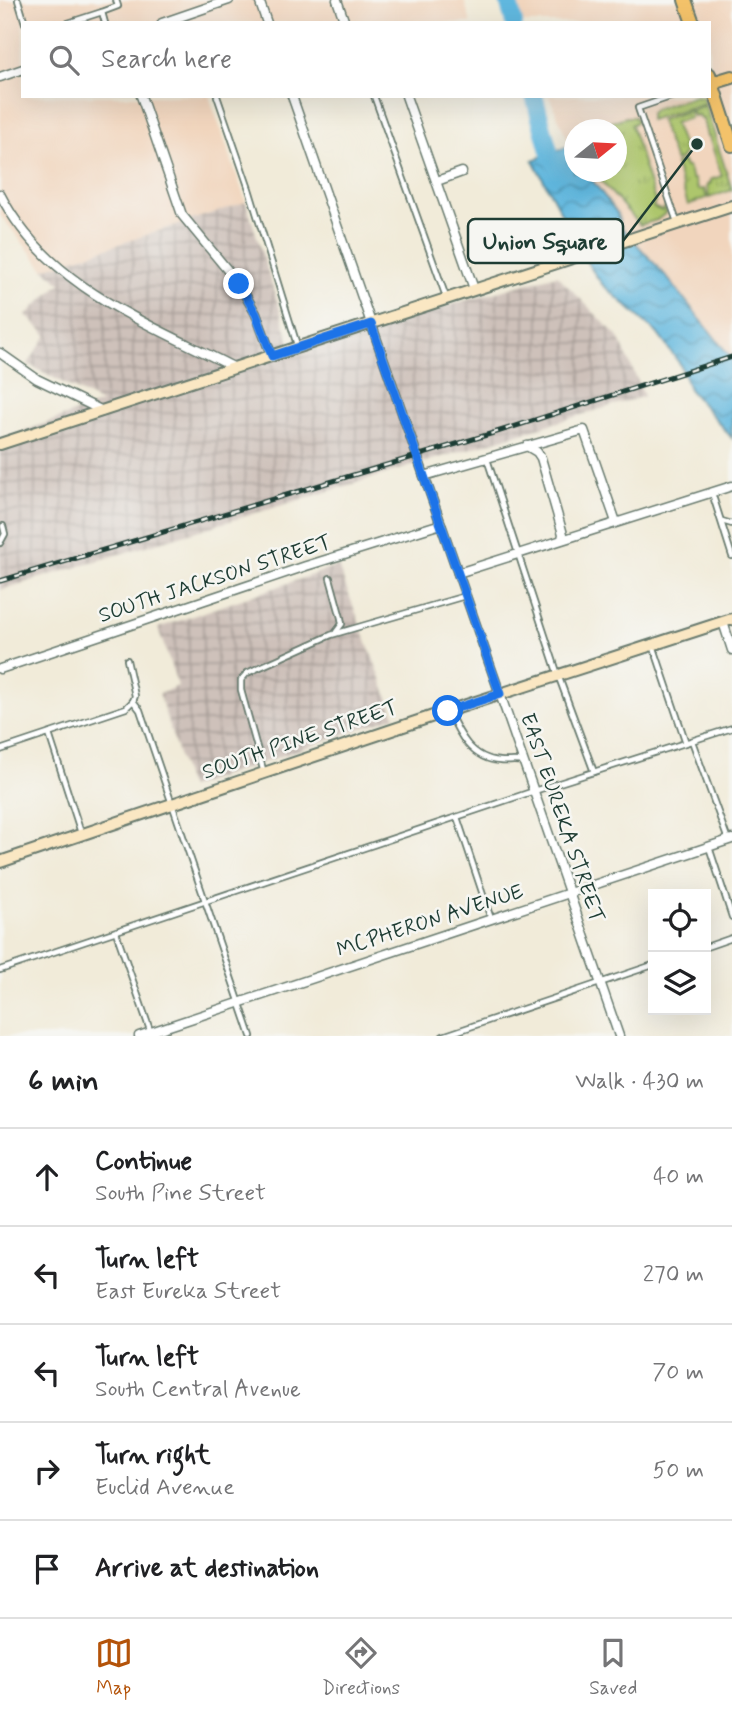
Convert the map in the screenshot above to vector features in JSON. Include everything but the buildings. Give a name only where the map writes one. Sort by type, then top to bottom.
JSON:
[{"type":"main road","points":[[685,0],[692,21]]},
{"type":"main road","points":[[711,80],[732,77]]},
{"type":"main road","points":[[711,83],[732,145]]},
{"type":"street","points":[[190,18],[229,0]]},
{"type":"street","points":[[259,0],[266,21]]},
{"type":"street","points":[[337,0],[344,21]]},
{"type":"street","points":[[0,77],[21,70]]},
{"type":"street","points":[[142,98],[182,215],[239,284],[256,314],[272,356]]},
{"type":"street","name":"EAST EUREKA STREET","points":[[293,98],[619,1036]]},
{"type":"street","points":[[408,98],[474,289]]},
{"type":"street","points":[[436,181],[462,172]]},
{"type":"street","points":[[0,194],[15,220],[36,247],[72,280],[97,296],[236,368]]},
{"type":"street","points":[[0,444],[732,206]]},
{"type":"street","points":[[0,353],[37,379],[103,411]]},
{"type":"street","points":[[424,476],[584,430],[616,522]]},
{"type":"street","points":[[527,446],[541,458],[563,534],[562,539]]},
{"type":"street","points":[[458,573],[732,486]]},
{"type":"street","name":"SOUTH JACKSON STREET","points":[[0,669],[306,566],[441,524]]},
{"type":"street","points":[[727,621],[732,650]]},
{"type":"street","name":"SOUTH PINE STREET","points":[[0,862],[448,711],[727,621]]},
{"type":"street","name":"MCPHERON AVENUE","points":[[139,1036],[152,1034],[730,839]]},
{"type":"lane","points":[[18,0],[24,21]]},
{"type":"lane","points":[[74,21],[118,6],[116,0]]},
{"type":"lane","points":[[102,12],[104,21]]},
{"type":"lane","points":[[218,98],[298,348]]},
{"type":"lane","points":[[375,98],[446,298]]},
{"type":"lane","points":[[667,98],[638,108],[678,224]]},
{"type":"lane","points":[[486,458],[558,675],[594,772]]},
{"type":"lane","points":[[712,492],[732,553]]},
{"type":"lane","points":[[721,521],[732,524]]},
{"type":"lane","points":[[0,543],[5,534],[3,526]]},
{"type":"lane","points":[[264,773],[241,690],[241,680],[247,673],[263,664],[340,630],[342,624],[330,578]]},
{"type":"lane","points":[[331,635],[466,595]]},
{"type":"lane","points":[[653,644],[685,743]]},
{"type":"lane","points":[[0,750],[126,708],[135,696],[127,660]]},
{"type":"lane","points":[[133,701],[140,710],[251,1036]]},
{"type":"lane","points":[[448,711],[462,739],[475,752],[498,761],[523,762]]},
{"type":"lane","points":[[0,970],[534,791],[732,729]]},
{"type":"lane","points":[[49,734],[81,834]]},
{"type":"lane","points":[[692,741],[730,839]]},
{"type":"lane","points":[[457,817],[491,919]]},
{"type":"lane","points":[[708,846],[732,917]]},
{"type":"lane","points":[[116,932],[152,1034]]},
{"type":"lane","points":[[711,945],[732,938]]},
{"type":"lane","points":[[443,1036],[648,967]]},
{"type":"shaded area","points":[[0,0],[464,0],[470,21],[21,21],[21,98],[210,98],[246,202],[44,269],[0,215]]},
{"type":"shaded area","points":[[512,0],[732,0],[732,359],[665,275],[620,227],[617,213],[594,182],[627,182],[627,119],[564,119],[564,131],[550,98],[711,98],[711,21],[520,21]]},
{"type":"shaded area","points":[[246,202],[294,355],[454,304],[557,275],[619,338],[644,396],[0,590],[0,440],[101,403],[28,364],[47,335],[26,315],[61,283],[44,269]]},
{"type":"shaded area","points":[[338,566],[395,716],[189,788],[159,694],[178,686],[158,628]]},
{"type":"green space","points":[[688,98],[703,98],[705,103],[650,120],[650,113],[654,109]]},
{"type":"green space","points":[[705,105],[732,190],[709,198],[707,185],[711,183],[710,180],[722,176],[703,119],[698,115],[693,116],[691,110]]},
{"type":"green space","points":[[689,110],[690,118],[674,123],[685,151],[681,159],[675,161],[660,120]]},
{"type":"green space","points":[[634,117],[638,121],[631,125],[655,201],[653,207],[662,211],[665,207],[667,212],[657,220],[640,225],[602,182],[627,182],[627,119],[620,119]]},
{"type":"green space","points":[[683,162],[698,190],[704,189],[707,198],[688,205],[675,164]]},
{"type":"water","points":[[564,148],[564,182],[594,182],[617,213],[621,227],[665,275],[732,359],[732,438],[689,389],[680,364],[657,333],[602,284],[588,264],[533,160]]},
{"type":"waterway","points":[[508,0],[513,21]]},
{"type":"waterway","points":[[535,98],[551,158],[562,172]]},
{"type":"railway","points":[[0,581],[500,431],[732,357]]},
{"type":"place","name":"Union Square","points":[[697,144]]},
{"type":"route","points":[[239,284],[256,314],[272,356],[371,324],[500,694],[448,711]]}]
